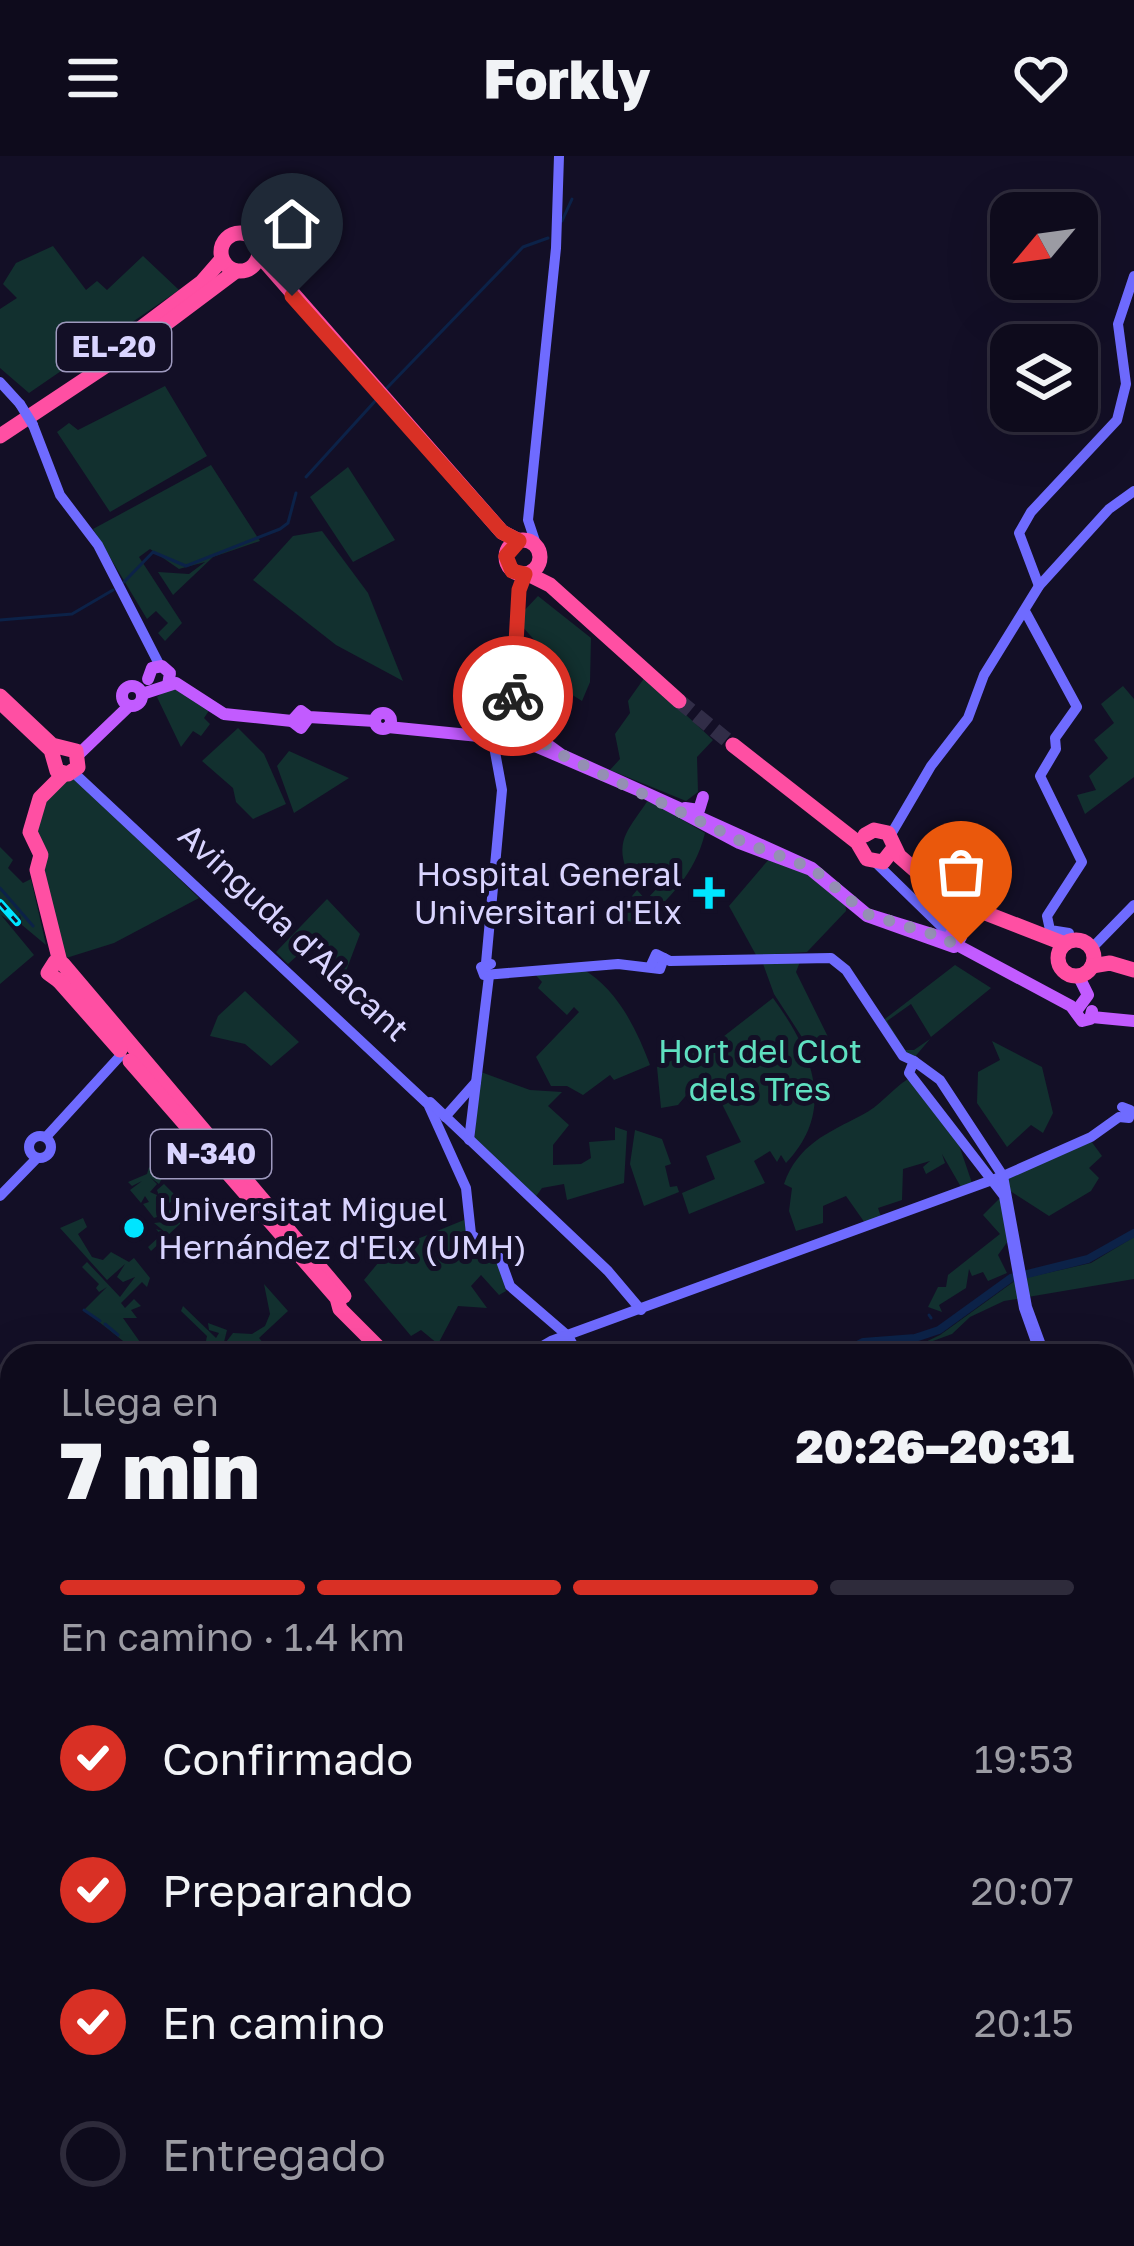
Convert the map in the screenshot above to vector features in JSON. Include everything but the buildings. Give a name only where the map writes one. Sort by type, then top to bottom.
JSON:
[{"type":"highway","name":"EL-20","points":[[238,232],[255,239],[257,260],[176,319],[0,433],[202,282],[222,259],[222,244],[238,232]]},
{"type":"highway","points":[[222,259],[236,271]]},
{"type":"highway","points":[[257,260],[550,585],[680,699]]},
{"type":"highway","name":"Avinguda d'Alacant","points":[[0,699],[67,761]]},
{"type":"highway","points":[[734,744],[808,802],[886,854],[944,903],[1134,967]]},
{"type":"highway","name":"N-340","points":[[67,761],[29,815],[32,856],[64,975],[221,1172],[381,1344]]},
{"type":"highway","points":[[863,841],[878,830],[886,854]]},
{"type":"highway","name":"N-340","points":[[127,1053],[188,1099],[296,1250]]},
{"type":"main road","points":[[495,875],[511,742],[519,590],[559,156]]},
{"type":"main road","points":[[1040,578],[1022,547],[1023,523],[1100,444],[1123,407],[1126,371],[1118,324],[1134,276]]},
{"type":"main road","points":[[0,382],[33,425],[60,495],[91,535],[140,629],[154,680]]},
{"type":"main road","points":[[954,939],[886,854],[932,766],[968,718],[984,675],[1026,613],[1040,578],[1109,508],[1134,491]]},
{"type":"main road","points":[[1026,613],[1077,707],[1054,737],[1056,749],[1040,776],[1082,862],[1047,916],[1050,930],[1079,952],[1085,1009]]},
{"type":"main road","points":[[67,761],[126,703],[125,689],[154,680],[180,684],[224,714],[292,719],[298,728],[308,720],[490,734],[562,756]]},
{"type":"main road","points":[[490,734],[511,720]]},
{"type":"main road","points":[[511,720],[562,756],[743,842],[812,868],[847,899]]},
{"type":"main road","points":[[469,1140],[502,790],[490,734]]},
{"type":"main road","name":"Avinguda d'Alacant","points":[[67,761],[430,1108],[466,1188],[471,1234],[500,1258],[510,1286],[568,1336]]},
{"type":"main road","name":"Avinguda d'Alacant","points":[[67,761],[608,1271],[641,1310]]},
{"type":"main road","points":[[703,797],[696,812],[703,824],[812,870],[876,920],[954,939],[1085,1009],[1134,1019]]},
{"type":"main road","points":[[1079,952],[1134,905]]},
{"type":"main road","points":[[488,971],[809,956],[842,965],[961,1142],[1000,1181],[1026,1308],[1039,1344]]},
{"type":"main road","points":[[0,1186],[33,1154],[50,1152],[47,1138],[127,1053]]},
{"type":"main road","points":[[445,1117],[475,1084]]},
{"type":"main road","points":[[546,1344],[903,1210],[1000,1181],[1098,1133],[1128,1110]]},
{"type":"main road","points":[[0,1196],[33,1154]]},
{"type":"main road","points":[[568,1336],[572,1344]]},
{"type":"green space","points":[[53,246],[86,290],[97,281],[107,290],[143,256],[179,290],[29,393],[0,368],[0,309],[17,298],[3,284],[16,263]]},
{"type":"green space","points":[[165,386],[207,456],[110,512],[57,432],[69,423],[78,430]]},
{"type":"green space","points":[[211,465],[260,541],[213,557],[173,595],[158,572],[189,574],[205,562],[179,569],[150,549],[139,557],[182,623],[165,641],[158,633],[168,623],[156,611],[147,619],[93,529]]},
{"type":"green space","points":[[348,467],[395,540],[353,562],[310,497]]},
{"type":"green space","points":[[322,531],[368,593],[403,681],[336,645],[253,580],[293,536]]},
{"type":"green space","points":[[538,596],[591,638],[590,682],[582,701],[550,681],[528,654],[537,643],[521,625],[522,613]]},
{"type":"green space","points":[[645,677],[713,740],[697,757],[698,792],[686,801],[610,770],[620,759],[615,734],[630,713],[628,701]]},
{"type":"green space","points":[[172,686],[210,709],[204,718],[210,724],[201,736],[193,731],[181,747],[157,697]]},
{"type":"green space","points":[[1123,686],[1134,699],[1134,777],[1085,814],[1077,795],[1096,790],[1089,776],[1108,758],[1094,740],[1114,723],[1101,704]]},
{"type":"green space","points":[[238,728],[264,754],[286,804],[253,819],[236,802],[233,788],[202,761]]},
{"type":"green space","points":[[289,751],[349,778],[294,813],[277,766]]},
{"type":"green space","points":[[73,777],[199,898],[114,943],[63,959],[35,826],[41,808],[64,779]]},
{"type":"green space","points":[[648,800],[705,833],[688,873],[641,924],[614,918],[637,890],[646,900],[662,883],[639,863],[627,871],[623,860],[626,834]]},
{"type":"green space","points":[[0,847],[13,860],[8,868],[23,883],[31,879],[46,945],[22,925],[20,915],[15,925],[1,915],[34,955],[0,984]]},
{"type":"green space","points":[[770,858],[802,870],[845,900],[846,911],[807,952],[756,955],[729,906]]},
{"type":"green space","points":[[327,899],[360,934],[343,979],[308,946],[288,964],[276,952]]},
{"type":"green space","points":[[801,959],[796,972],[829,1039],[809,1048],[774,994],[762,961]]},
{"type":"green space","points":[[955,965],[991,988],[931,1037],[911,1004],[887,1021],[905,1050],[914,1050],[930,1039],[913,1059],[906,1057],[881,1022]]},
{"type":"green space","points":[[582,969],[615,998],[650,1065],[614,1080],[610,1075],[583,1095],[567,1086],[551,1086],[536,1057],[579,1012],[574,1007],[567,1015],[538,988],[542,982],[533,972]]},
{"type":"green space","points":[[245,991],[299,1042],[271,1066],[245,1044],[210,1036],[218,1016]]},
{"type":"green space","name":"Hort del Clot dels Tres","points":[[773,998],[808,1060],[815,1101],[811,1122],[786,1163],[781,1155],[777,1162],[770,1151],[754,1161],[765,1183],[689,1214],[682,1193],[715,1179],[706,1156],[741,1142],[706,1072],[678,1105],[661,1108],[657,1067],[719,1040]]},
{"type":"green space","points":[[992,1041],[1042,1067],[1053,1113],[1043,1133],[1031,1125],[1007,1147],[977,1103],[978,1072],[1000,1060]]},
{"type":"green space","points":[[481,1072],[530,1090],[562,1092],[548,1106],[569,1125],[553,1145],[553,1165],[581,1164],[591,1158],[589,1142],[615,1140],[615,1127],[627,1131],[624,1183],[567,1200],[564,1184],[542,1188],[534,1199],[474,1141]]},
{"type":"green space","points":[[908,1079],[958,1142],[972,1183],[961,1187],[942,1154],[945,1163],[926,1174],[923,1167],[930,1161],[903,1169],[902,1200],[878,1208],[881,1217],[865,1223],[846,1196],[823,1206],[823,1223],[796,1231],[789,1211],[792,1188],[784,1184],[797,1159]]},
{"type":"green space","points":[[635,1130],[662,1139],[671,1164],[665,1166],[670,1187],[677,1186],[679,1192],[644,1206],[630,1164]]},
{"type":"green space","points":[[1091,1141],[1102,1156],[1089,1168],[1099,1178],[1091,1191],[1049,1216],[1007,1189],[1006,1179]]},
{"type":"green space","points":[[149,1167],[162,1178],[159,1184],[150,1177],[157,1184],[150,1192],[159,1196],[157,1190],[164,1184],[179,1199],[166,1204],[170,1211],[180,1202],[185,1208],[181,1216],[177,1214],[183,1221],[151,1251],[148,1247],[161,1235],[156,1229],[165,1232],[154,1223],[163,1222],[168,1213],[154,1218],[143,1204],[149,1202],[145,1196],[141,1203],[130,1190],[142,1181],[132,1186],[128,1182],[147,1174]]},
{"type":"green space","points":[[1002,1196],[1008,1241],[998,1255],[1007,1273],[988,1281],[983,1272],[972,1276],[969,1269],[966,1288],[939,1305],[942,1312],[928,1307],[938,1287],[946,1287],[948,1275],[1000,1234],[983,1215]]},
{"type":"green space","points":[[83,1218],[87,1227],[78,1234],[92,1257],[103,1260],[111,1252],[129,1262],[134,1258],[150,1278],[147,1287],[142,1282],[121,1303],[125,1308],[134,1299],[141,1306],[131,1310],[137,1318],[123,1318],[141,1344],[127,1344],[84,1310],[107,1287],[99,1292],[99,1284],[82,1267],[87,1262],[120,1297],[135,1277],[123,1282],[117,1277],[125,1264],[107,1280],[60,1228]]},
{"type":"green space","points":[[464,1220],[468,1239],[497,1261],[506,1291],[499,1295],[481,1275],[471,1286],[487,1308],[458,1306],[438,1344],[421,1330],[411,1336],[364,1280],[388,1251]]},
{"type":"green space","points":[[1134,1237],[1134,1279],[1004,1301],[970,1317],[952,1334],[921,1344],[1016,1280],[1091,1263]]},
{"type":"green space","points":[[264,1284],[288,1311],[259,1338],[264,1344],[225,1344],[233,1333],[252,1334],[265,1326],[270,1314]]},
{"type":"green space","points":[[183,1306],[216,1338],[219,1333],[209,1330],[208,1323],[227,1330],[224,1344],[205,1344],[207,1336],[181,1311]]},
{"type":"waterway","points":[[562,221],[572,199]]},
{"type":"waterway","points":[[384,391],[523,247],[548,238]]},
{"type":"waterway","points":[[306,477],[377,399]]},
{"type":"waterway","points":[[124,582],[153,552],[186,566],[280,529],[288,523],[296,493]]},
{"type":"waterway","points":[[0,620],[72,614],[113,590]]},
{"type":"waterway","points":[[0,888],[33,926]]},
{"type":"waterway","points":[[859,1344],[915,1338],[939,1330],[1011,1278],[1088,1259],[1134,1233]]},
{"type":"waterway","points":[[84,1310],[100,1321]]},
{"type":"waterway","points":[[105,1324],[118,1335]]},
{"type":"tunnel","points":[[679,701],[733,745]]},
{"type":"railway","points":[[0,903],[17,922]]},
{"type":"way so far","points":[[513,696],[516,725],[547,747],[682,808],[743,842],[812,868],[874,917],[948,939],[954,947],[961,944]]},
{"type":"place","name":"Hospital General Universitari d'Elx","points":[[709,893]]},
{"type":"place","name":"Universitat Miguel Hernández d'Elx (UMH)","points":[[134,1228]]},
{"type":"route","points":[[292,296],[502,532],[519,541],[506,556],[512,571],[525,574],[519,590],[513,696]]}]
